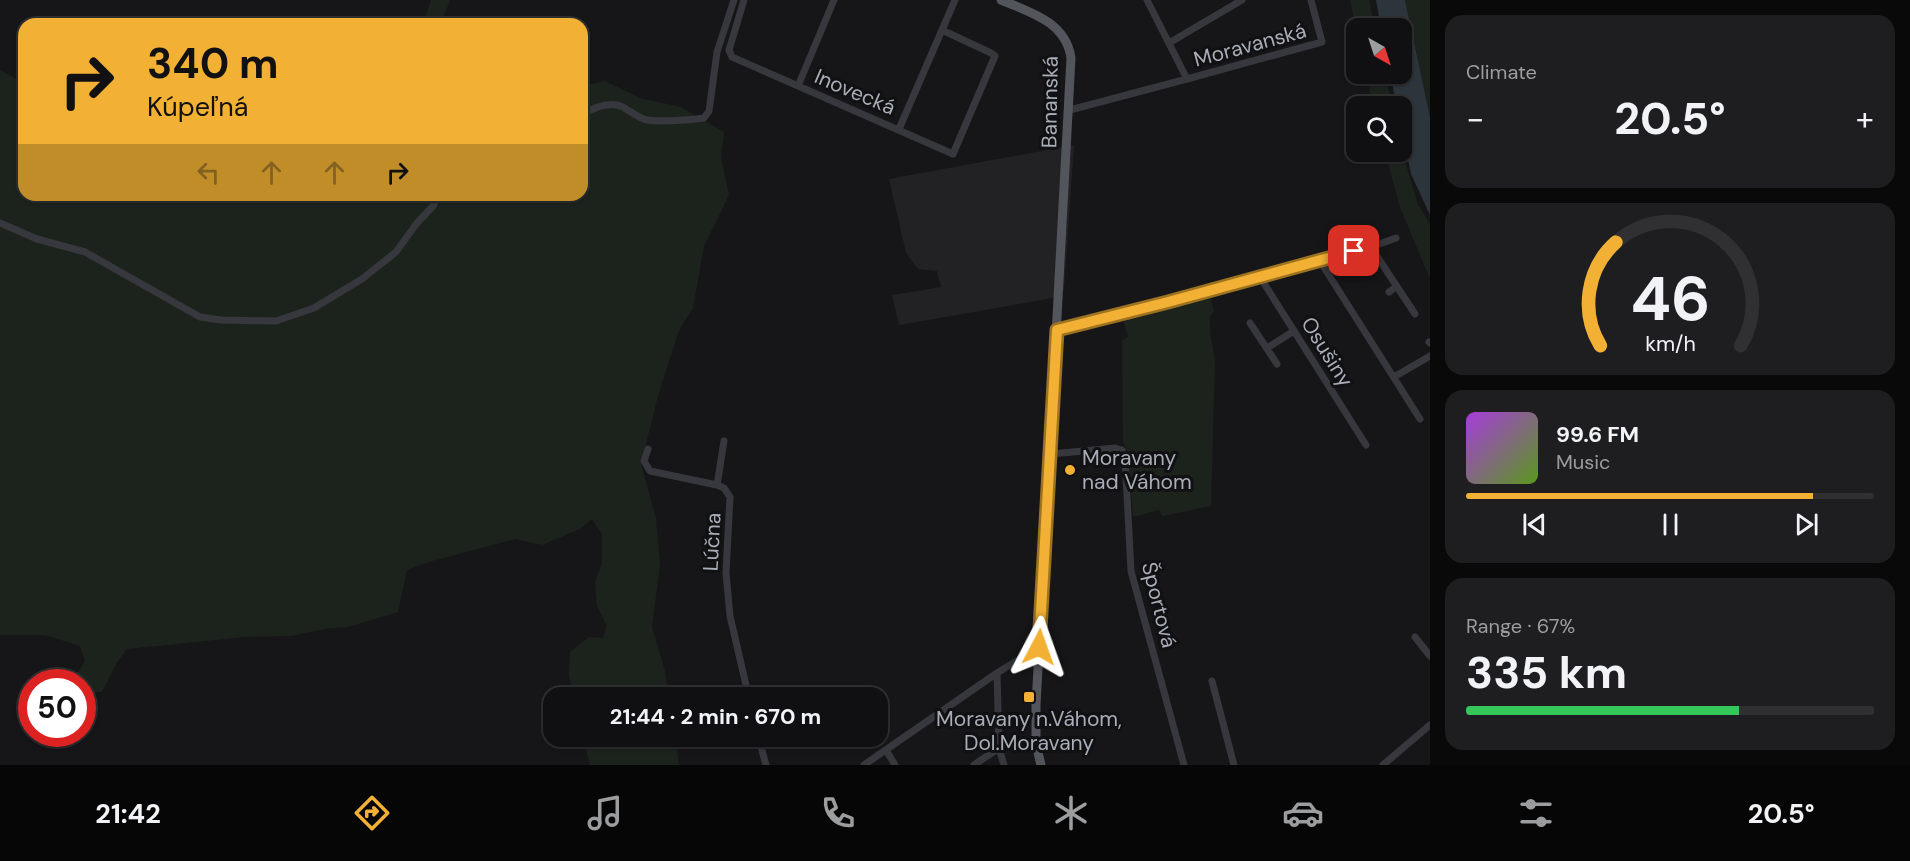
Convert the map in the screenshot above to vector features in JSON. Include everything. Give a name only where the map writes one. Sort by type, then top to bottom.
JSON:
[{"type":"main road","name":"Bananská","points":[[1006,1],[1050,23],[1059,30],[1067,42],[1072,63],[1035,730],[1041,765]]},
{"type":"street","points":[[588,111],[611,105],[620,106],[649,120],[704,118],[709,111],[717,52],[734,0]]},
{"type":"street","name":"Inovecká","points":[[744,0],[729,50],[732,57],[953,154],[995,56],[942,30]]},
{"type":"street","name":"Inovecká","points":[[798,86],[834,0]]},
{"type":"street","points":[[899,129],[955,0]]},
{"type":"street","name":"Moravanská","points":[[1148,0],[1187,79]]},
{"type":"street","name":"Moravanská","points":[[1170,43],[1242,0]]},
{"type":"street","name":"Moravanská","points":[[1070,110],[1322,42],[1311,0]]},
{"type":"street","points":[[0,223],[37,239],[85,252],[200,316],[221,320],[270,321],[314,308],[362,279],[400,247],[436,201]]},
{"type":"street","points":[[1057,330],[1320,261],[1396,238]]},
{"type":"street","points":[[1371,247],[1416,314]]},
{"type":"street","points":[[1320,261],[1420,419]]},
{"type":"street","name":"Osušiny","points":[[1260,277],[1366,445]]},
{"type":"street","points":[[1389,292],[1397,286]]},
{"type":"street","points":[[1250,323],[1277,364]]},
{"type":"street","points":[[1267,348],[1294,331]]},
{"type":"street","points":[[1394,377],[1430,356]]},
{"type":"street","points":[[717,484],[724,441]]},
{"type":"street","name":"Športová","points":[[1051,454],[1116,448],[1122,450],[1125,457],[1131,571],[1184,765]]},
{"type":"street","name":"Lúčna","points":[[648,449],[644,461],[650,471],[717,484],[724,488],[730,497],[726,573],[730,616],[746,687]]},
{"type":"street","points":[[1415,638],[1430,656]]},
{"type":"street","points":[[864,765],[997,673],[1039,647]]},
{"type":"street","points":[[997,673],[999,748],[1004,765]]},
{"type":"street","points":[[1212,681],[1234,765]]},
{"type":"street","points":[[1383,765],[1430,725]]},
{"type":"street","points":[[761,747],[766,765]]},
{"type":"street","points":[[974,765],[999,748]]},
{"type":"street","points":[[886,750],[895,765]]},
{"type":"shaded area","points":[[431,0],[450,0],[443,18],[425,18]]},
{"type":"shaded area","points":[[1350,0],[1369,0],[1373,18],[1354,18]]},
{"type":"shaded area","points":[[1376,0],[1405,0],[1409,18],[1379,18]]},
{"type":"shaded area","points":[[1405,0],[1430,0],[1430,117],[1412,33],[1412,18],[1409,18]]},
{"type":"shaded area","points":[[1412,33],[1430,117],[1430,215],[1411,174],[1409,162],[1412,162],[1412,96],[1395,96],[1392,84],[1412,84]]},
{"type":"shaded area","points":[[0,70],[18,80],[18,201],[588,201],[588,85],[605,81],[640,98],[681,107],[724,132],[721,157],[729,195],[704,246],[693,308],[679,330],[658,396],[641,464],[656,518],[660,564],[652,627],[667,687],[571,687],[570,652],[589,637],[603,638],[607,626],[597,606],[595,582],[602,563],[602,534],[592,519],[580,529],[542,545],[516,539],[432,561],[407,570],[398,612],[348,627],[291,636],[245,637],[127,649],[116,664],[102,692],[96,692],[96,669],[80,669],[85,661],[80,646],[45,635],[0,635]]},
{"type":"shaded area","points":[[1368,84],[1387,84],[1390,96],[1371,96]]},
{"type":"shaded area","points":[[1074,145],[1064,290],[1053,298],[899,325],[892,295],[941,287],[937,271],[918,269],[906,253],[889,179]]},
{"type":"shaded area","points":[[1388,162],[1405,162],[1418,204],[1430,224],[1430,279],[1400,207]]},
{"type":"shaded area","points":[[1210,295],[1214,311],[1210,316],[1210,332],[1215,361],[1211,506],[1162,516],[1159,510],[1133,517],[1128,452],[1123,442],[1122,340],[1128,337],[1123,319]]},
{"type":"shaded area","points":[[586,747],[676,747],[679,765],[590,765]]},
{"type":"place","name":"Moravany nad Váhom","points":[[1070,470]]},
{"type":"place","name":"Moravany n.Váhom, Dol.Moravany","points":[[1029,697]]},
{"type":"route","points":[[1039,647],[1057,330],[1354,251]]}]
